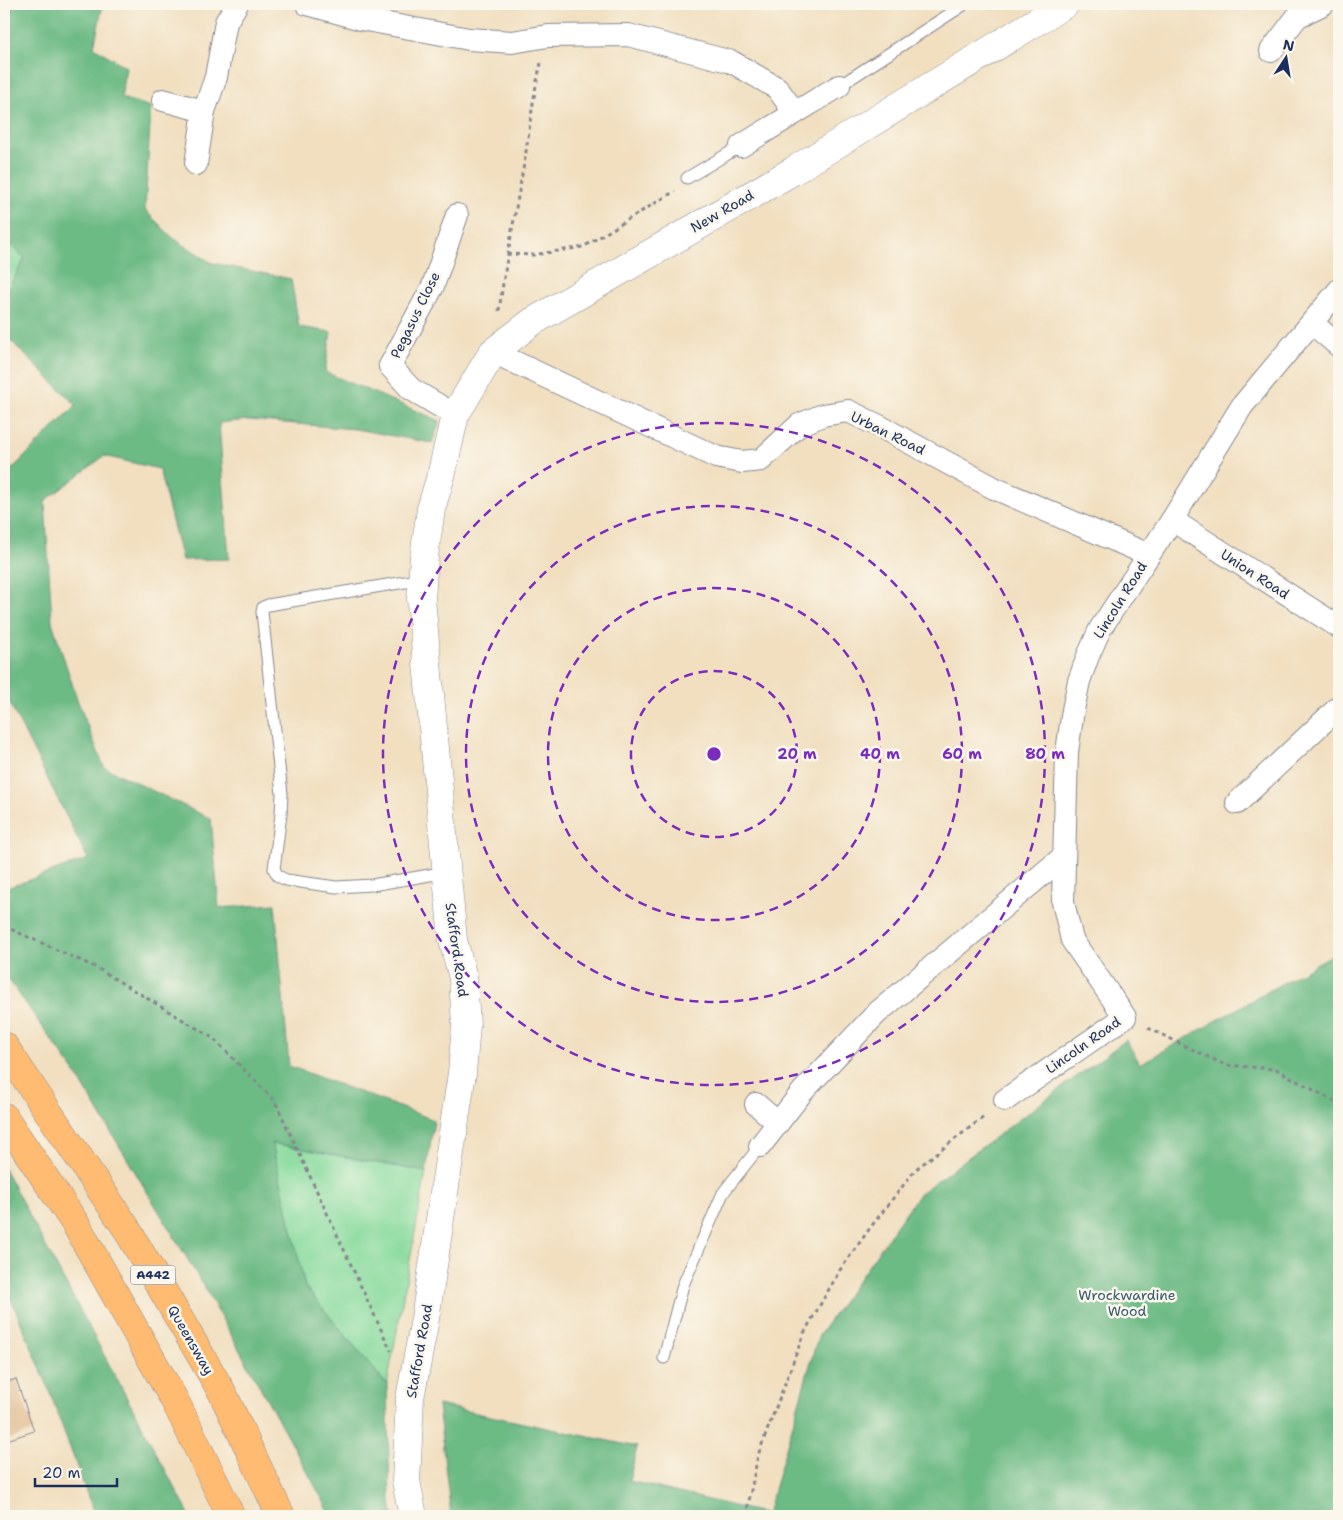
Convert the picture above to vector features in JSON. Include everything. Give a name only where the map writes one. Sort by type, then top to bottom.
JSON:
[{"type":"highway","name":"Queensway","points":[[4,1046],[125,1226],[222,1392],[280,1516]]},
{"type":"highway","name":"A442","points":[[4,1116],[80,1231],[176,1403],[232,1516]]},
{"type":"street","points":[[196,164],[204,111],[216,77],[226,22],[237,4]]},
{"type":"street","points":[[307,4],[361,19],[469,39],[512,42],[548,36],[628,35],[732,62],[777,88],[795,113]]},
{"type":"street","name":"New Road","points":[[442,472],[455,415],[494,352],[532,322],[793,171],[1065,4]]},
{"type":"street","points":[[1271,51],[1297,16],[1323,4]]},
{"type":"street","points":[[741,146],[839,86]]},
{"type":"street","points":[[163,100],[204,111]]},
{"type":"street","name":"Pegasus Close","points":[[455,415],[411,389],[390,366],[433,286],[457,215]]},
{"type":"street","name":"Lincoln Road","points":[[1006,1100],[1124,1017],[1072,940],[1063,902],[1067,752],[1079,681],[1088,656],[1100,629],[1172,520],[1242,406],[1313,324],[1339,290]]},
{"type":"street","points":[[1313,324],[1339,346]]},
{"type":"street","name":"Urban Road","points":[[494,352],[716,457],[742,462],[761,460],[799,425],[823,415],[848,411],[882,427],[994,488],[1149,555]]},
{"type":"street","name":"Stafford Road","points":[[413,1516],[406,1480],[410,1398],[425,1319],[459,1092],[466,1025],[463,978],[453,940],[421,599],[424,557],[431,509],[442,472]]},
{"type":"street","name":"Union Road","points":[[1172,520],[1339,628]]},
{"type":"street","points":[[1237,803],[1339,707]]},
{"type":"street","points":[[760,1146],[803,1091],[877,1013],[1063,857]]},
{"type":"street","points":[[756,1104],[778,1122]]},
{"type":"lane","points":[[839,86],[963,4]]},
{"type":"lane","points":[[687,178],[741,146]]},
{"type":"lane","points":[[423,578],[263,607],[262,612],[282,794],[282,814],[274,869],[278,876],[286,880],[336,887],[372,885],[447,872]]},
{"type":"lane","points":[[664,1358],[683,1285],[723,1193],[760,1146]]},
{"type":"path","points":[[501,296],[525,158],[533,96],[548,36]]},
{"type":"path","points":[[507,254],[533,255],[584,247],[681,187],[687,178]]},
{"type":"path","points":[[4,926],[97,968],[213,1038],[275,1101],[393,1357]]},
{"type":"path","points":[[1124,1017],[1225,1064],[1276,1069],[1339,1104]]},
{"type":"path","points":[[746,1516],[758,1455],[804,1333],[840,1270],[916,1169],[1006,1100]]},
{"type":"green space","points":[[4,4],[12,4],[4,61]]},
{"type":"green space","points":[[12,4],[103,4],[94,47],[126,67],[121,98],[151,107],[145,210],[173,238],[212,263],[291,279],[299,327],[331,332],[325,372],[440,421],[432,443],[355,429],[248,420],[219,423],[229,559],[182,560],[159,469],[104,456],[45,501],[52,622],[78,702],[104,767],[211,819],[219,908],[275,904],[289,1066],[434,1120],[426,1172],[272,1143],[305,1287],[387,1385],[390,1500],[394,1516],[330,1516],[205,1288],[76,1074],[4,973],[4,889],[88,859],[4,692],[4,477],[76,405],[4,334],[4,297],[25,258],[4,239],[4,61]]},
{"type":"green space","points":[[4,239],[25,258],[4,297]]},
{"type":"green space","name":"Wrockwardine Wood","points":[[1339,951],[1339,1516],[451,1516],[438,1405],[637,1447],[629,1481],[767,1514],[818,1337],[919,1194],[1126,1040],[1140,1064]]},
{"type":"green space","points":[[271,1143],[426,1172],[387,1385],[305,1287]]},
{"type":"green space","points":[[4,1168],[190,1516],[95,1516],[45,1379],[4,1283]]},
{"type":"building","points":[[16,1379],[34,1431],[4,1441],[4,1383]]}]
